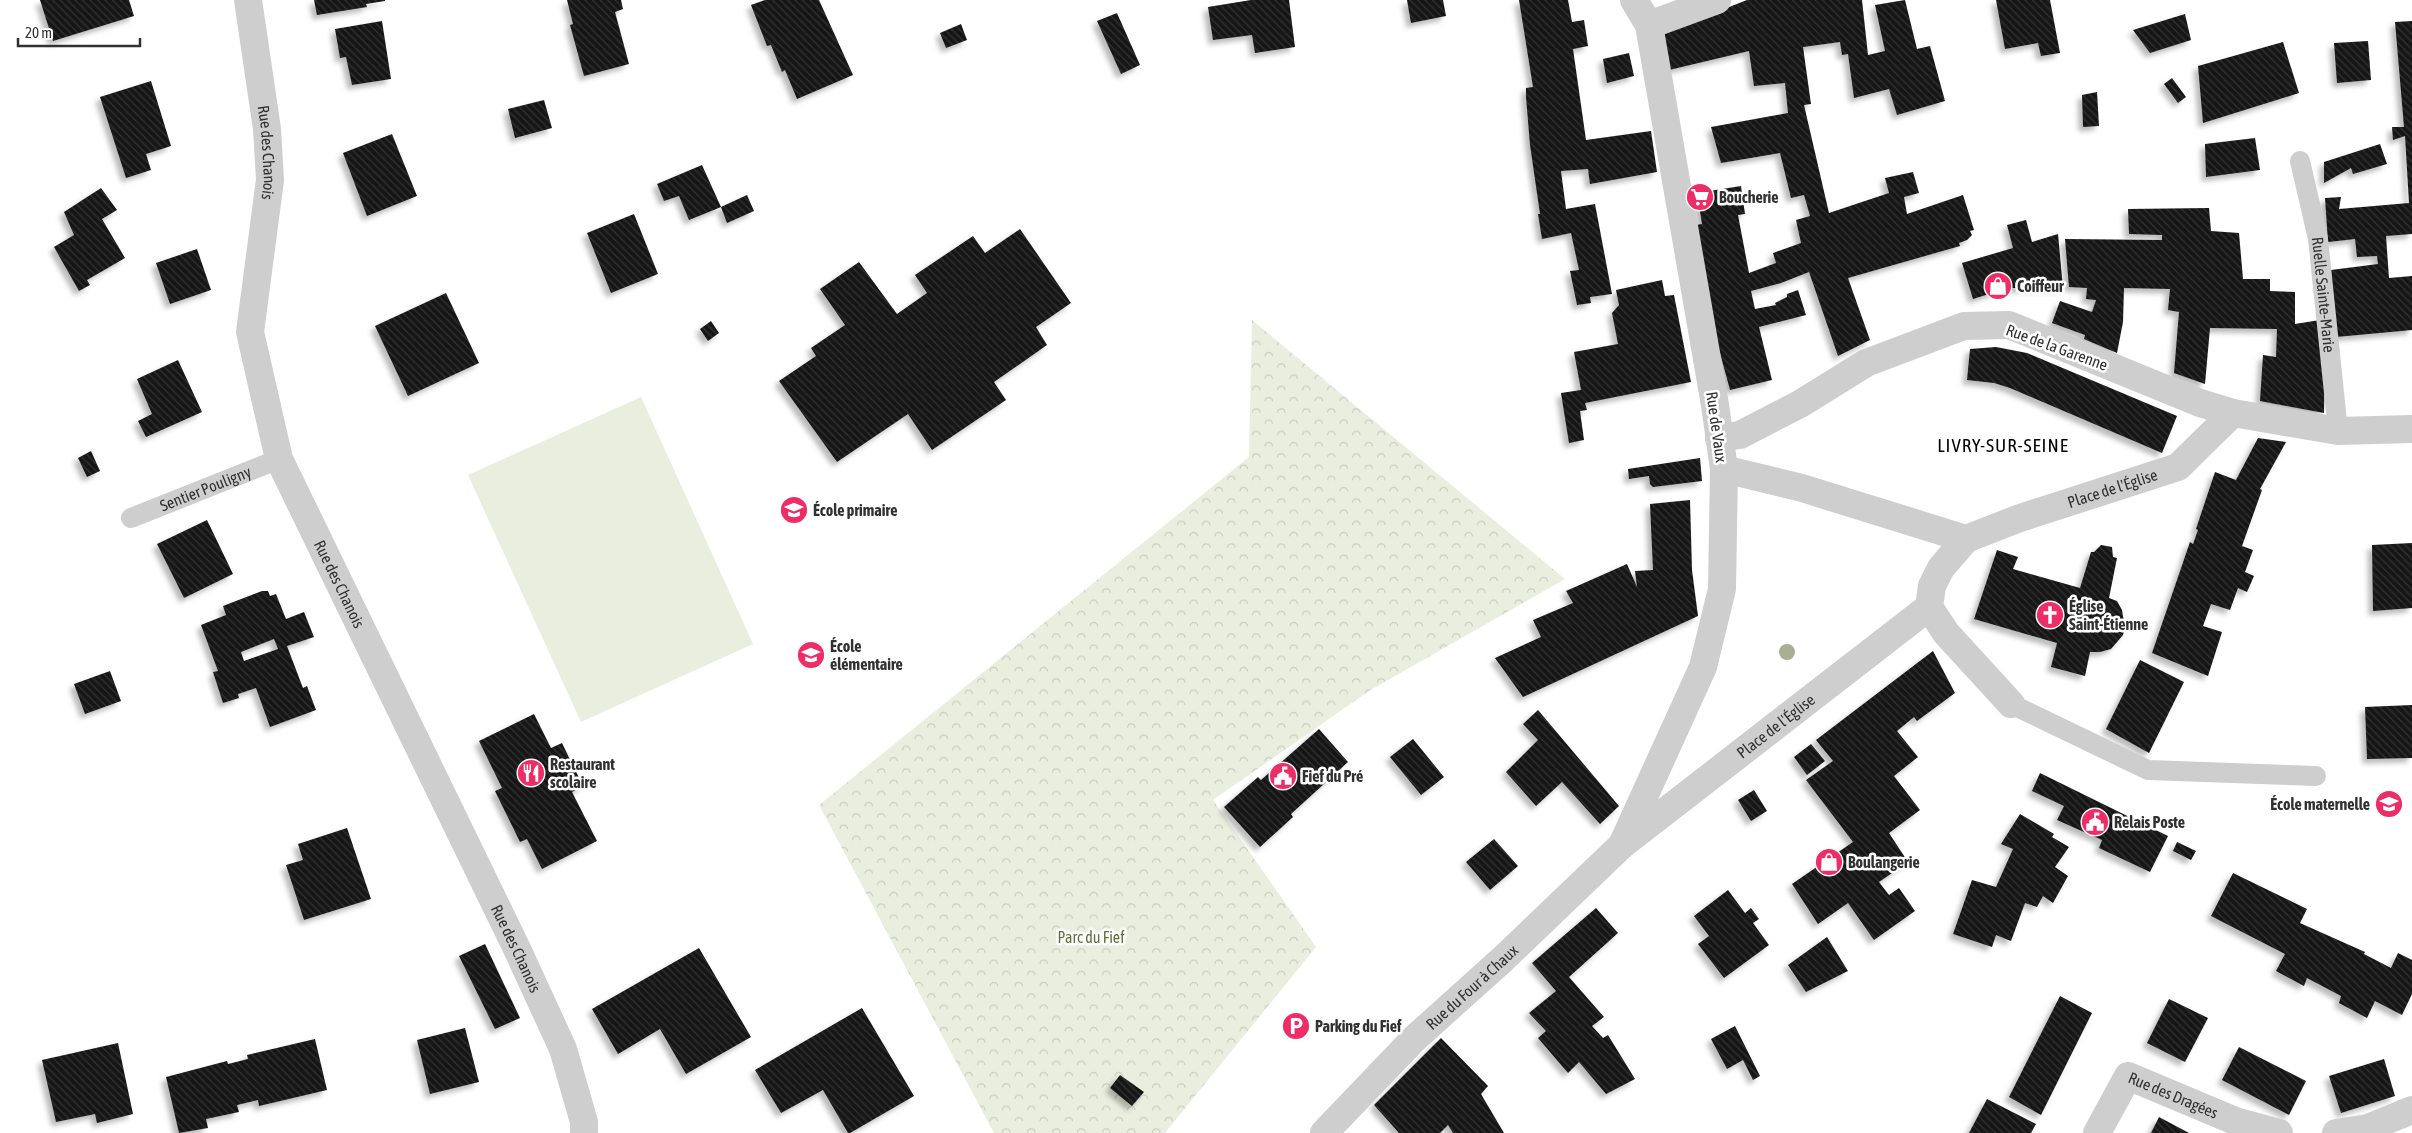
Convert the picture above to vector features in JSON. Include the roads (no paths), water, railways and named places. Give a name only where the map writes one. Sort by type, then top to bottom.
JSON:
[{"type":"street","name":"Rue des Chanois","points":[[248,0],[267,129],[270,180],[250,332],[279,459],[518,951],[558,1040],[584,1122],[584,1133]]},
{"type":"street","name":"Rue de Vaux","points":[[1622,845],[1703,667],[1722,589],[1724,469],[1649,25],[1634,0]]},
{"type":"street","points":[[1649,25],[1717,0]]},
{"type":"street","name":"Rue de la Garenne","points":[[1719,438],[1740,435],[1800,404],[1866,363],[1964,326],[2009,325],[2200,403],[2233,414],[2338,431],[2412,429]]},
{"type":"street","name":"Place de l'Église","points":[[1622,845],[1929,607],[1932,586],[1941,568],[1966,539],[2020,518],[2178,467],[2233,414]]},
{"type":"street","points":[[1724,469],[1802,488],[1966,539]]},
{"type":"street","points":[[1929,607],[1946,633],[2011,704]]},
{"type":"street","name":"Rue du Four à Chaux","points":[[1324,1133],[1414,1039],[1503,959],[1622,845]]},
{"type":"street","name":"Rue des Dragées","points":[[2097,1133],[2128,1076],[2236,1121],[2279,1133]]},
{"type":"street","points":[[2336,1133],[2368,1128],[2412,1110]]},
{"type":"lane","name":"Ruelle Sainte-Marie","points":[[2300,161],[2318,239],[2338,431]]},
{"type":"lane","name":"Sentier Pouligny","points":[[132,518],[279,459]]},
{"type":"lane","points":[[2011,704],[2148,770],[2316,776]]},
{"type":"place","name":"Boucherie","points":[[1700,197]]},
{"type":"place","name":"Coiffeur","points":[[1998,286]]},
{"type":"place","name":"École primaire","points":[[794,510]]},
{"type":"place","name":"Église Saint-Étienne","points":[[2050,615]]},
{"type":"place","name":"École élémentaire","points":[[811,655]]},
{"type":"place","name":"Restaurant scolaire","points":[[531,773]]},
{"type":"place","name":"Fief du Pré","points":[[1283,776]]},
{"type":"place","name":"École maternelle","points":[[2389,804]]},
{"type":"place","name":"Relais Poste","points":[[2095,822]]},
{"type":"place","name":"Boulangerie","points":[[1829,862]]},
{"type":"place","name":"Parking du Fief","points":[[1296,1026]]},
{"type":"district","name":"LIVRY-SUR-SEINE","points":[[2003,445]]},
{"type":"park label","name":"Parc du Fief","points":[[1091,937]]}]
